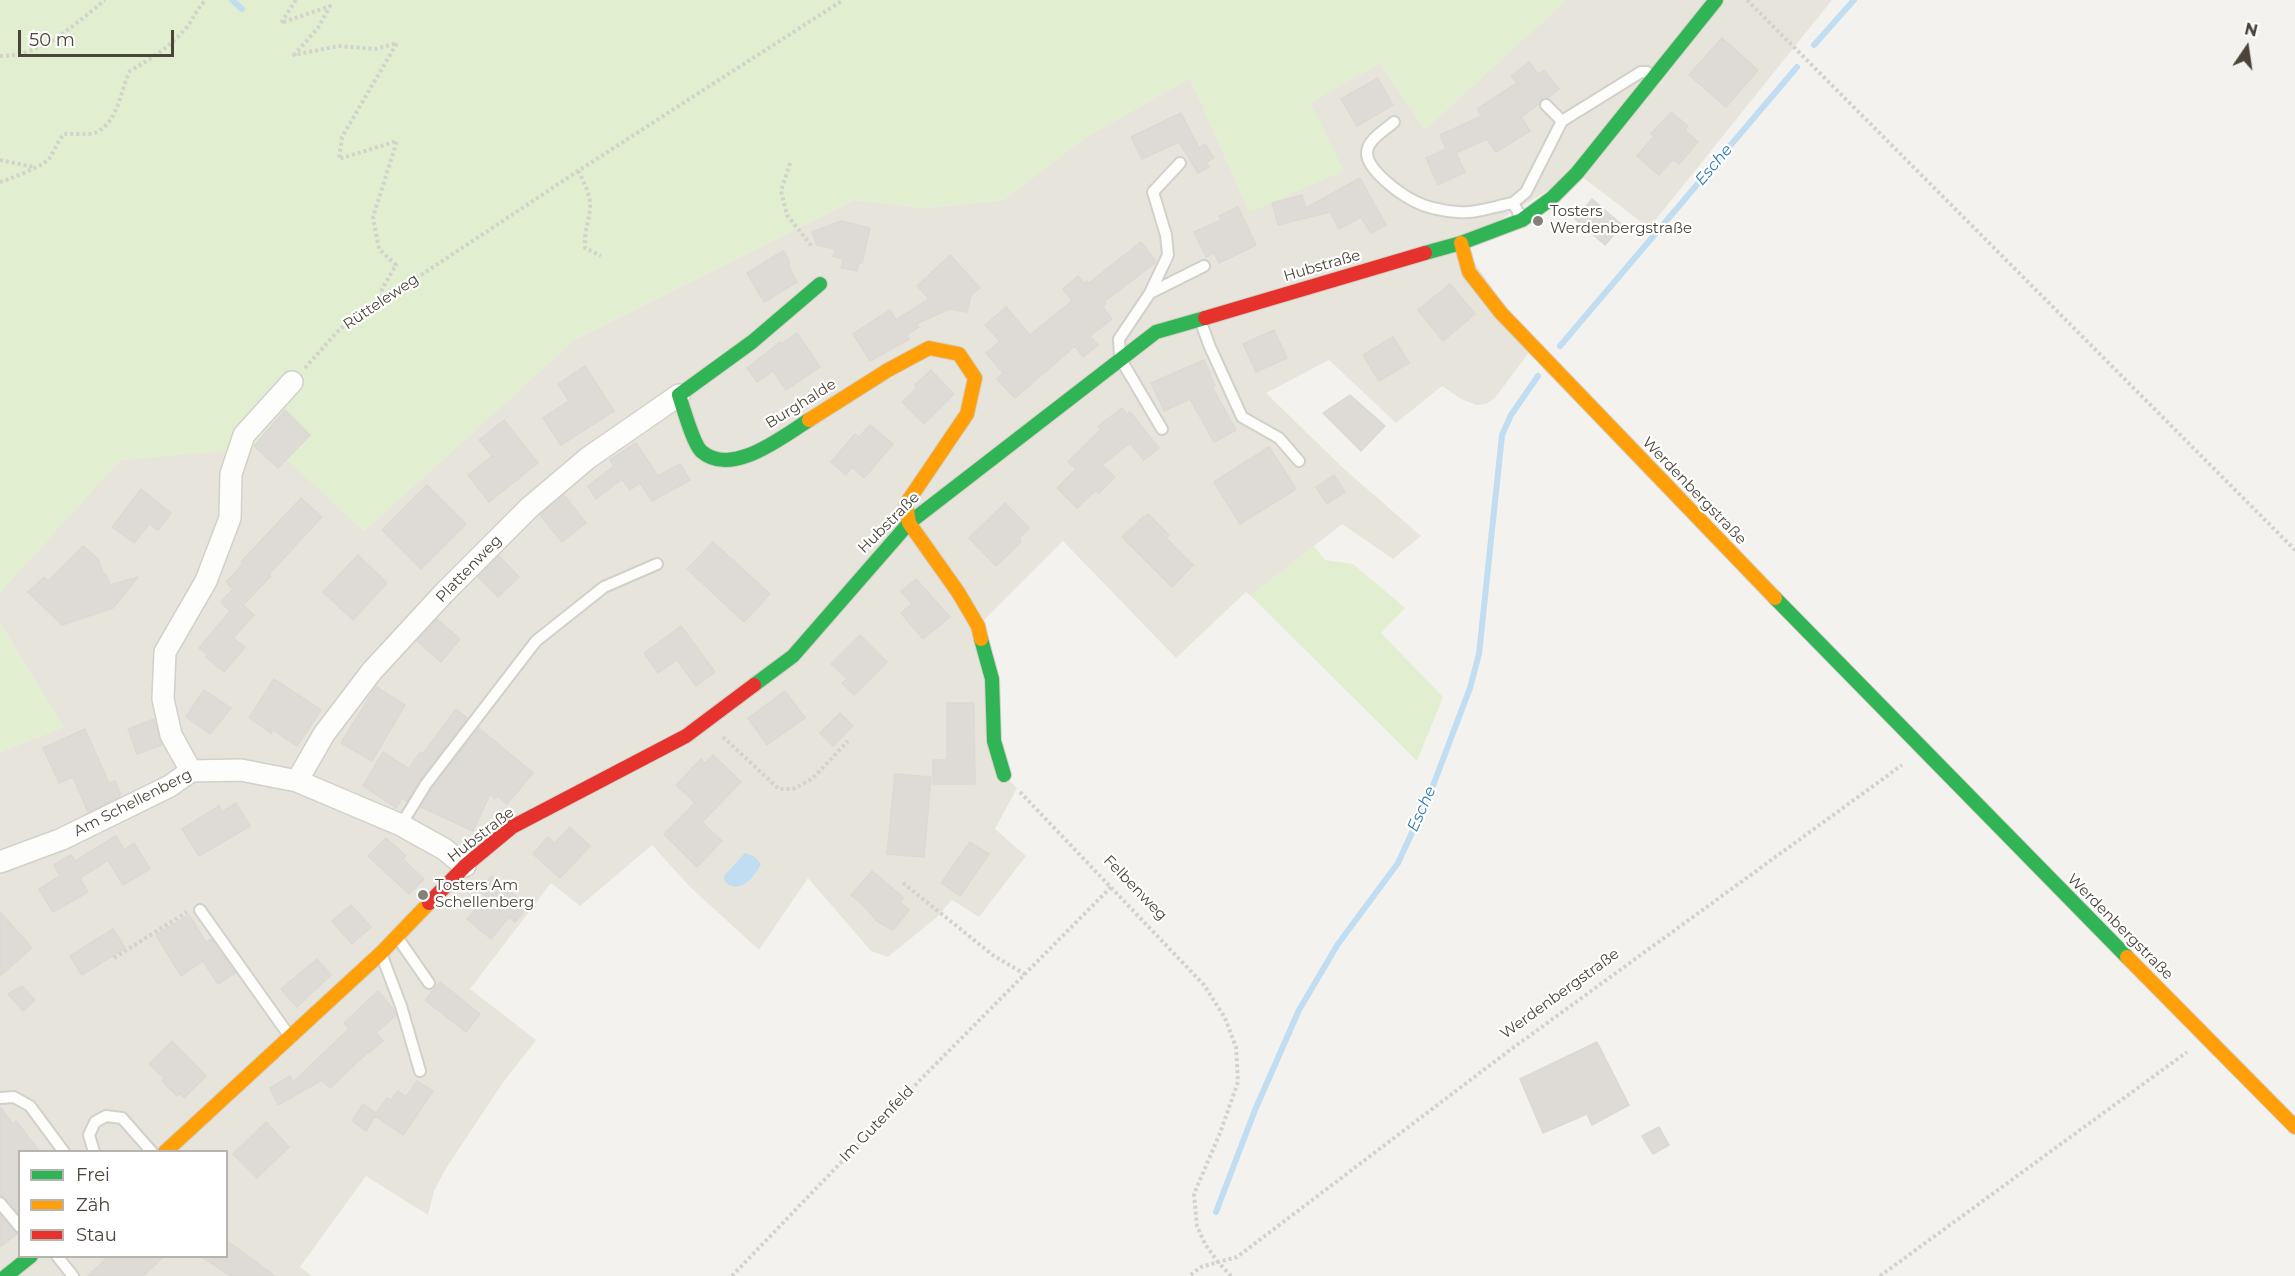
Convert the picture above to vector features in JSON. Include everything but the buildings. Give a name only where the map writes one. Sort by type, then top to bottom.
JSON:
[{"type":"street","name":"Hubstraße","points":[[167,1150],[381,953],[465,866],[512,827],[686,736],[793,656],[909,523],[1120,358],[1156,333],[1461,243],[1522,220],[1552,198],[1577,173],[1716,0]]},
{"type":"street","name":"Werdenbergstraße","points":[[1461,243],[1469,272],[1501,313],[1922,750],[2295,1126]]},
{"type":"street","points":[[679,394],[728,361],[781,320],[820,284]]},
{"type":"street","name":"Burghalde","points":[[679,394],[700,450],[719,461],[742,459],[888,370],[929,348],[959,354],[975,378],[967,414],[906,504],[909,523]]},
{"type":"street","points":[[191,771],[171,735],[163,699],[165,652],[206,581],[230,518],[231,474],[244,435],[292,382]]},
{"type":"street","name":"Plattenweg","points":[[297,781],[324,734],[372,671],[444,593],[546,493],[588,458],[679,394]]},
{"type":"street","points":[[909,523],[958,592],[978,626],[992,679],[994,741],[1004,775]]},
{"type":"street","name":"Am Schellenberg","points":[[0,862],[62,839],[170,786],[191,771],[241,770],[297,781],[401,825],[444,849],[465,866]]},
{"type":"street","points":[[8,1275],[30,1258]]},
{"type":"lane","points":[[1394,122],[1370,144],[1367,153],[1370,163],[1387,183],[1414,201],[1462,213],[1513,203],[1526,192],[1562,121],[1641,72],[1659,71]]},
{"type":"lane","points":[[1546,105],[1562,121]]},
{"type":"lane","points":[[1162,429],[1120,358],[1119,339],[1150,293],[1168,255],[1166,234],[1153,192],[1180,163]]},
{"type":"lane","points":[[1513,203],[1522,220]]},
{"type":"lane","points":[[1150,293],[1204,266]]},
{"type":"lane","points":[[1200,319],[1210,347],[1242,417],[1279,438],[1299,461]]},
{"type":"lane","points":[[401,825],[426,784],[536,641],[604,587],[657,564]]},
{"type":"lane","points":[[200,910],[290,1036]]},
{"type":"lane","points":[[397,937],[429,983]]},
{"type":"lane","points":[[381,953],[401,1006],[420,1071]]},
{"type":"lane","points":[[0,1098],[14,1097],[30,1106],[63,1150]]},
{"type":"lane","points":[[93,1150],[89,1135],[95,1122],[106,1116],[122,1118],[150,1150]]},
{"type":"lane","points":[[0,1203],[18,1225]]},
{"type":"lane","points":[[58,1258],[74,1276]]},
{"type":"path","points":[[0,56],[10,56],[51,43],[105,0]]},
{"type":"path","points":[[0,182],[48,160],[56,143],[64,134],[96,132],[114,114],[130,71],[159,54],[188,25],[198,7],[206,0]]},
{"type":"path","points":[[296,0],[281,23],[330,6],[318,28],[294,55],[338,46],[375,49],[397,43],[342,137],[339,159],[397,141],[373,217],[379,249],[396,265],[382,289],[379,303]]},
{"type":"path","name":"Rütteleweg","points":[[292,382],[337,332],[354,317],[379,303],[843,0]]},
{"type":"path","points":[[1747,0],[2295,550]]},
{"type":"path","points":[[0,160],[34,167]]},
{"type":"path","points":[[789,163],[781,191],[787,215],[813,248]]},
{"type":"path","points":[[578,171],[587,187],[590,208],[584,232],[585,248],[601,256]]},
{"type":"path","points":[[710,720],[725,740],[779,789],[793,789],[812,779],[848,741]]},
{"type":"path","name":"Werdenbergstraße","points":[[1218,1262],[1237,1257],[1510,1050],[1922,750]]},
{"type":"path","name":"Felbenweg","points":[[1004,775],[1204,985],[1226,1018],[1236,1047],[1238,1082],[1220,1133],[1194,1194],[1197,1226],[1205,1244],[1231,1276]]},
{"type":"path","points":[[903,883],[994,956],[1025,974]]},
{"type":"path","name":"Im Gutenfeld","points":[[732,1276],[922,1078],[1111,887]]},
{"type":"path","points":[[114,958],[190,910],[200,910]]},
{"type":"path","points":[[1880,1276],[2206,1037]]},
{"type":"path","points":[[1189,1276],[1201,1267],[1218,1262]]},
{"type":"shaded area","points":[[1566,0],[1832,0],[1649,228],[1577,173],[1461,243],[1533,347],[1495,398],[1486,404],[1477,405],[1461,399],[1442,386],[1396,423],[1329,360],[1266,393],[1342,467],[1421,536],[1393,559],[1342,524],[1251,596],[1246,592],[1176,658],[1063,541],[978,626],[1004,775],[1017,788],[995,829],[1026,856],[979,917],[952,900],[937,917],[888,957],[871,951],[808,878],[759,950],[690,887],[652,845],[580,906],[551,883],[470,989],[536,1040],[502,1084],[445,1170],[434,1191],[428,1215],[366,1176],[300,1267],[312,1276],[0,1276],[0,752],[63,727],[0,623],[0,592],[120,460],[273,446],[364,531],[574,340],[855,200],[926,208],[1003,200],[1086,137],[1190,78],[1250,212],[1310,103],[1380,63],[1425,129]]},
{"type":"green space","points":[[0,0],[1566,0],[1425,129],[1380,63],[1311,103],[1344,171],[1250,212],[1190,78],[1086,137],[1003,200],[926,208],[855,200],[574,340],[364,531],[273,447],[120,460],[0,592]]},
{"type":"green space","points":[[1314,546],[1325,560],[1353,564],[1405,608],[1381,633],[1443,697],[1417,761],[1251,596]]},
{"type":"green space","points":[[0,623],[63,727],[0,752]]},
{"type":"water","points":[[745,853],[755,857],[761,864],[746,883],[736,887],[730,886],[725,882],[724,876]]},
{"type":"waterway","points":[[232,0],[242,9]]},
{"type":"waterway","name":"Esche","points":[[1814,45],[1854,0]]},
{"type":"waterway","name":"Esche","points":[[1560,346],[1797,67]]},
{"type":"waterway","name":"Esche","points":[[1216,1212],[1255,1110],[1299,1010],[1338,944],[1398,863],[1431,791],[1470,688],[1479,654],[1502,435],[1511,415],[1538,376]]},
{"type":"traffic: fast","points":[[1425,253],[1461,243],[1522,220],[1552,198],[1577,173],[1716,0]]},
{"type":"traffic: fast","points":[[809,420],[771,444],[741,458],[727,460],[713,458],[698,447],[679,395],[752,342],[820,284]]},
{"type":"traffic: fast","points":[[754,685],[793,656],[909,523],[1156,332],[1205,318]]},
{"type":"traffic: fast","points":[[1775,598],[2127,957]]},
{"type":"traffic: fast","points":[[981,639],[992,679],[994,741],[1004,775]]},
{"type":"traffic: fast","points":[[6,1276],[28,1258]]},
{"type":"traffic: slow","points":[[1461,243],[1469,272],[1501,313],[1775,598]]},
{"type":"traffic: slow","points":[[809,420],[888,370],[929,348],[959,354],[975,378],[967,414],[906,504],[909,523],[958,592],[978,626],[981,639]]},
{"type":"traffic: slow","points":[[167,1150],[381,953],[429,903]]},
{"type":"traffic: slow","points":[[2127,957],[2295,1127]]},
{"type":"traffic: jam","points":[[1205,318],[1425,253]]},
{"type":"traffic: jam","points":[[429,903],[465,866],[512,827],[686,736],[754,685]]},
{"type":"place","name":"Tosters Werdenbergstraße","points":[[1538,221]]},
{"type":"place","name":"Tosters Am Schellenberg","points":[[423,895]]}]
